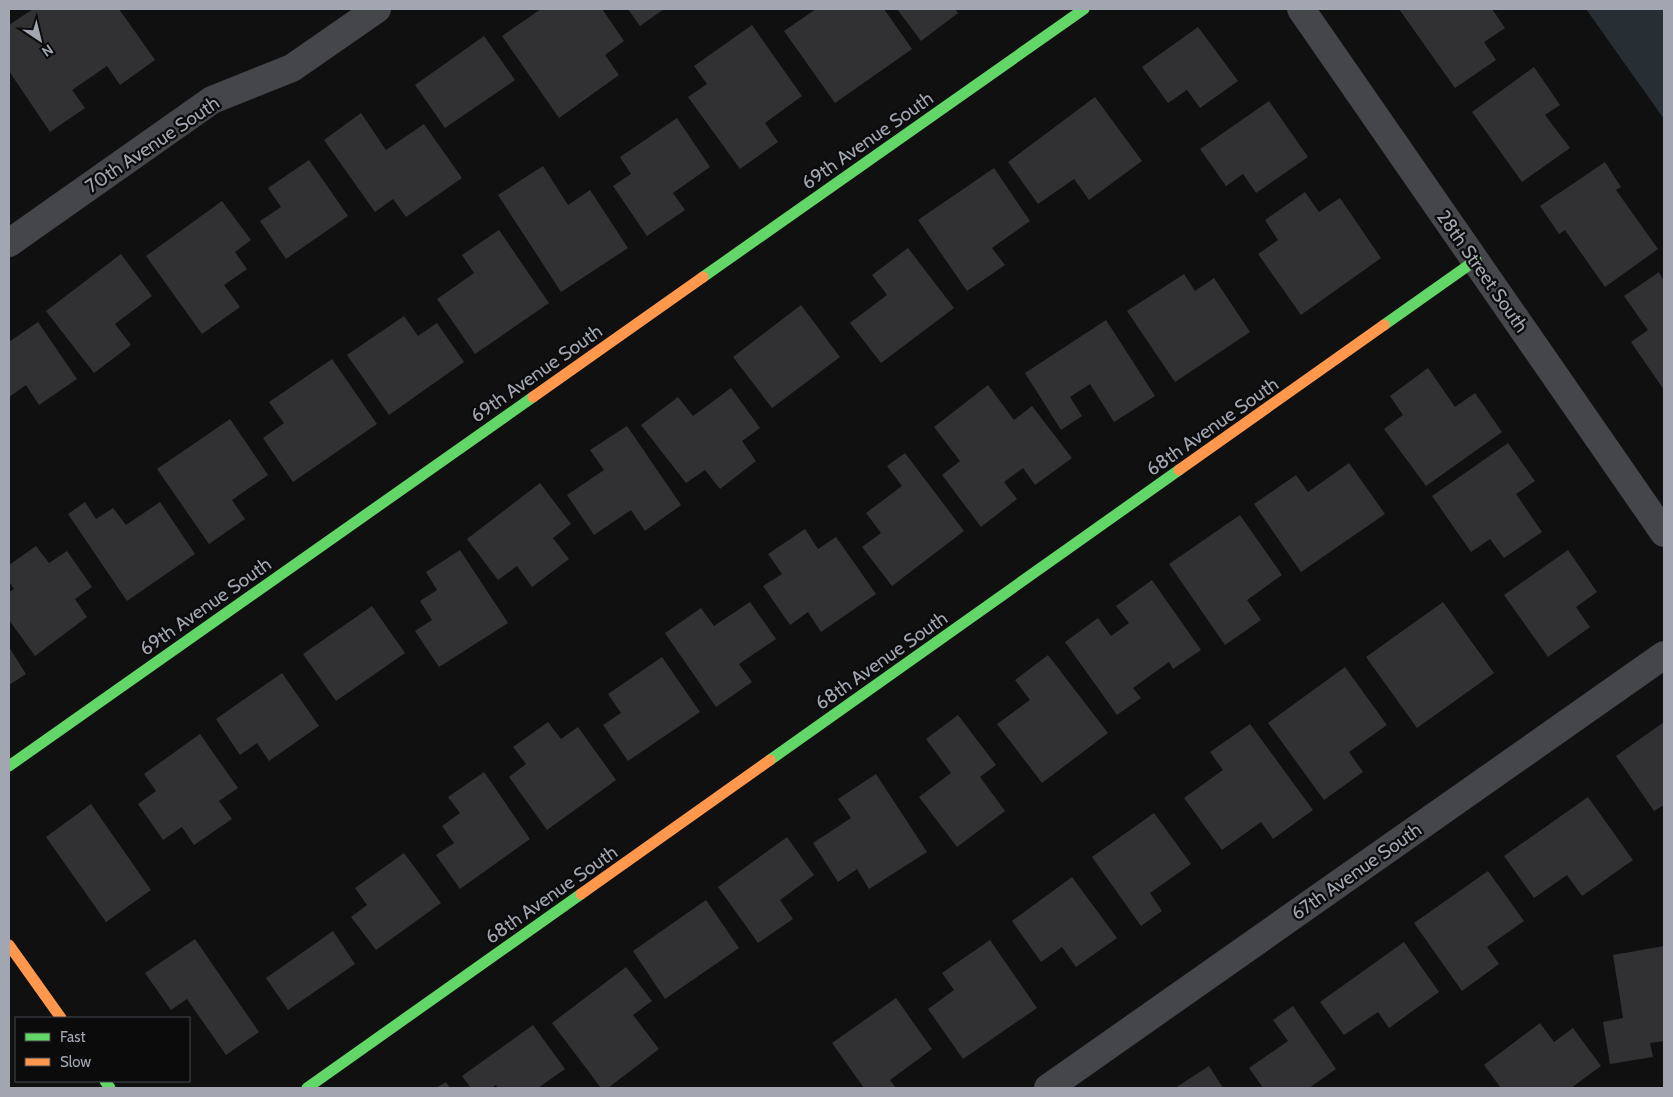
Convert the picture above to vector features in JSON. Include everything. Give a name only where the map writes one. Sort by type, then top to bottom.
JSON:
[{"type":"street","name":"70th Avenue South","points":[[9,244],[212,100],[292,68],[377,9]]},
{"type":"street","name":"69th Avenue South","points":[[9,766],[1084,9]]},
{"type":"street","name":"28th Street South","points":[[1301,9],[1664,533]]},
{"type":"street","name":"68th Avenue South","points":[[307,1088],[1476,260]]},
{"type":"street","name":"67th Avenue South","points":[[1048,1088],[1664,655]]},
{"type":"street","points":[[9,945],[60,1017]]},
{"type":"shaded area","points":[[1586,9],[1664,9],[1664,119]]},
{"type":"building","points":[[33,9],[119,9],[155,60],[120,85],[107,66],[72,90],[85,108],[50,132],[9,71],[9,25]]},
{"type":"building","points":[[541,9],[602,9],[624,41],[605,55],[619,75],[559,118],[502,36]]},
{"type":"building","points":[[628,9],[664,9],[640,26]]},
{"type":"building","points":[[816,9],[884,9],[912,49],[835,103],[784,31]]},
{"type":"building","points":[[897,9],[955,9],[958,13],[921,41]]},
{"type":"building","points":[[1399,9],[1492,9],[1505,28],[1484,42],[1496,60],[1455,88]]},
{"type":"building","points":[[752,25],[802,96],[765,123],[778,142],[740,169],[688,97],[707,84],[694,66]]},
{"type":"building","points":[[1198,27],[1238,81],[1200,108],[1187,90],[1168,103],[1142,67]]},
{"type":"building","points":[[484,36],[515,80],[445,128],[415,85]]},
{"type":"building","points":[[1534,67],[1560,105],[1545,115],[1570,148],[1522,182],[1472,112]]},
{"type":"building","points":[[1095,97],[1142,161],[1089,200],[1074,179],[1038,204],[1008,162]]},
{"type":"building","points":[[1269,101],[1308,157],[1256,193],[1243,174],[1226,186],[1200,149]]},
{"type":"building","points":[[361,113],[386,150],[424,124],[462,178],[406,217],[393,199],[375,212],[324,140]]},
{"type":"building","points":[[677,118],[710,167],[673,193],[685,210],[647,236],[613,186],[631,174],[620,157]]},
{"type":"building","points":[[309,160],[348,216],[286,259],[260,221],[281,207],[268,188]]},
{"type":"building","points":[[1605,162],[1621,187],[1616,190],[1658,249],[1605,287],[1565,230],[1559,234],[1540,206]]},
{"type":"building","points":[[543,166],[568,205],[590,190],[628,248],[561,292],[498,195]]},
{"type":"building","points":[[994,168],[1030,221],[992,248],[1005,265],[967,291],[918,220]]},
{"type":"building","points":[[1305,192],[1319,212],[1340,198],[1381,258],[1301,315],[1258,254],[1278,240],[1265,220]]},
{"type":"building","points":[[222,201],[251,240],[235,252],[247,269],[224,285],[240,307],[202,334],[146,256]]},
{"type":"building","points":[[499,230],[549,303],[475,354],[437,299],[474,273],[462,255]]},
{"type":"building","points":[[908,248],[954,308],[881,363],[850,323],[887,295],[872,275]]},
{"type":"building","points":[[121,254],[152,296],[115,324],[131,345],[94,373],[46,311]]},
{"type":"building","points":[[1659,272],[1664,281],[1664,390],[1631,342],[1648,330],[1624,296]]},
{"type":"building","points":[[1184,274],[1195,291],[1214,278],[1250,332],[1175,382],[1127,311]]},
{"type":"building","points":[[801,305],[840,357],[772,408],[733,357]]},
{"type":"building","points":[[404,316],[418,336],[437,323],[464,362],[389,415],[347,355]]},
{"type":"building","points":[[1106,320],[1155,396],[1114,422],[1090,384],[1070,397],[1082,416],[1061,430],[1025,373]]},
{"type":"building","points":[[38,322],[77,379],[39,405],[26,385],[9,397],[9,342]]},
{"type":"building","points":[[332,359],[377,424],[293,482],[263,438],[284,423],[269,402]]},
{"type":"building","points":[[1428,368],[1455,407],[1475,393],[1502,432],[1426,486],[1384,429],[1403,415],[1390,396]]},
{"type":"building","points":[[988,385],[1014,420],[1032,406],[1072,458],[1035,485],[1023,468],[1004,482],[1017,499],[981,527],[942,475],[960,461],[934,427]]},
{"type":"building","points":[[731,388],[760,428],[742,441],[756,461],[720,489],[705,470],[686,483],[641,425],[678,397],[693,416]]},
{"type":"building","points":[[230,419],[268,475],[232,500],[245,519],[209,544],[157,469]]},
{"type":"building","points":[[627,426],[681,505],[645,531],[631,510],[594,535],[567,495],[604,470],[590,450]]},
{"type":"building","points":[[1508,443],[1535,481],[1516,494],[1542,532],[1504,558],[1490,539],[1471,552],[1432,496]]},
{"type":"building","points":[[905,453],[964,531],[892,586],[862,547],[881,533],[866,513],[902,486],[887,466]]},
{"type":"building","points":[[1349,463],[1385,514],[1301,572],[1254,504],[1296,475],[1308,492]]},
{"type":"building","points":[[540,483],[571,524],[553,538],[569,559],[532,587],[517,566],[498,580],[467,539]]},
{"type":"building","points":[[85,502],[96,519],[113,508],[126,525],[160,502],[195,554],[127,601],[68,514]]},
{"type":"building","points":[[1240,515],[1282,575],[1247,600],[1261,620],[1225,645],[1169,564]]},
{"type":"building","points":[[805,529],[818,549],[836,537],[876,594],[821,632],[808,612],[790,625],[763,586],[782,574],[768,554]]},
{"type":"building","points":[[36,546],[49,563],[67,551],[92,587],[75,599],[87,617],[35,656],[9,620],[9,592],[14,589],[9,582],[9,565]]},
{"type":"building","points":[[460,550],[508,623],[439,667],[415,631],[432,620],[420,601],[437,590],[426,572]]},
{"type":"building","points":[[1568,550],[1597,592],[1576,607],[1590,627],[1548,657],[1504,595]]},
{"type":"building","points":[[1152,580],[1201,650],[1173,669],[1169,662],[1133,688],[1141,698],[1117,715],[1065,642],[1098,618],[1111,636],[1129,623],[1116,606]]},
{"type":"building","points":[[750,602],[776,639],[739,664],[752,682],[716,707],[665,633],[701,608],[714,626]]},
{"type":"building","points":[[1443,602],[1494,673],[1417,728],[1366,657]]},
{"type":"building","points":[[372,606],[405,653],[336,701],[303,654]]},
{"type":"building","points":[[9,647],[26,674],[9,685]]},
{"type":"building","points":[[1048,655],[1108,733],[1042,783],[997,724],[1030,700],[1015,680]]},
{"type":"building","points":[[662,657],[700,712],[628,761],[603,725],[621,713],[608,694]]},
{"type":"building","points":[[1345,667],[1387,725],[1349,752],[1363,772],[1324,800],[1268,723]]},
{"type":"building","points":[[282,673],[319,726],[269,761],[257,743],[240,755],[216,719]]},
{"type":"building","points":[[958,715],[996,765],[980,777],[1005,811],[957,847],[919,797],[951,773],[926,739]]},
{"type":"building","points":[[548,722],[561,739],[578,727],[616,780],[547,830],[509,777],[526,764],[513,747]]},
{"type":"building","points":[[1664,722],[1664,805],[1654,811],[1616,756]]},
{"type":"building","points":[[1250,724],[1313,810],[1273,839],[1261,822],[1222,850],[1184,798],[1223,770],[1210,752]]},
{"type":"building","points":[[200,734],[238,788],[219,801],[232,819],[194,845],[182,827],[163,840],[138,804],[156,791],[144,774]]},
{"type":"building","points":[[484,772],[530,839],[460,889],[436,855],[454,843],[442,826],[460,813],[448,797]]},
{"type":"building","points":[[876,774],[927,852],[869,889],[857,869],[838,882],[813,843],[851,818],[838,799]]},
{"type":"building","points":[[1588,797],[1633,860],[1582,896],[1567,875],[1534,898],[1504,856]]},
{"type":"building","points":[[91,804],[151,890],[106,922],[46,837]]},
{"type":"building","points":[[1154,813],[1191,864],[1150,893],[1162,911],[1141,926],[1092,857]]},
{"type":"building","points":[[787,837],[814,875],[780,900],[793,919],[758,943],[718,887]]},
{"type":"building","points":[[404,853],[441,903],[376,950],[351,917],[367,905],[355,888]]},
{"type":"building","points":[[1488,871],[1524,921],[1487,947],[1499,964],[1462,991],[1414,923]]},
{"type":"building","points":[[1072,877],[1117,938],[1076,967],[1062,947],[1041,962],[1012,921]]},
{"type":"building","points":[[706,900],[739,948],[665,999],[633,951]]},
{"type":"building","points":[[333,931],[355,964],[288,1010],[266,978]]},
{"type":"building","points":[[195,939],[259,1032],[226,1055],[187,999],[171,1010],[145,973]]},
{"type":"building","points":[[990,940],[1037,1008],[963,1059],[928,1009],[954,990],[942,973]]},
{"type":"building","points":[[1404,942],[1439,992],[1389,1028],[1378,1012],[1344,1035],[1320,1002]]},
{"type":"building","points":[[1664,946],[1664,1041],[1650,1043],[1653,1057],[1610,1064],[1603,1022],[1623,1018],[1613,955]]},
{"type":"building","points":[[626,967],[652,1001],[633,1015],[659,1049],[608,1088],[601,1088],[552,1023]]},
{"type":"building","points":[[896,998],[932,1049],[890,1080],[896,1088],[864,1088],[832,1043]]},
{"type":"building","points":[[1293,1006],[1336,1069],[1309,1088],[1263,1088],[1249,1068],[1288,1041],[1273,1020]]},
{"type":"building","points":[[1540,1023],[1554,1042],[1573,1028],[1601,1066],[1571,1088],[1501,1088],[1484,1065]]},
{"type":"building","points":[[533,1025],[565,1069],[538,1088],[498,1088],[496,1085],[492,1088],[471,1088],[462,1076]]},
{"type":"building","points":[[1209,1066],[1223,1088],[1175,1088]]},
{"type":"building","points":[[446,1082],[450,1088],[436,1088]]},
{"type":"traffic: fast","points":[[703,277],[1084,9]]},
{"type":"traffic: fast","points":[[1384,325],[1476,260]]},
{"type":"traffic: fast","points":[[9,766],[533,397]]},
{"type":"traffic: fast","points":[[770,760],[1179,470]]},
{"type":"traffic: fast","points":[[307,1088],[581,894]]},
{"type":"traffic: fast","points":[[106,1082],[110,1088]]},
{"type":"traffic: slow","points":[[533,397],[703,277]]},
{"type":"traffic: slow","points":[[1179,470],[1384,325]]},
{"type":"traffic: slow","points":[[581,894],[770,760]]},
{"type":"traffic: slow","points":[[9,945],[60,1017]]}]
